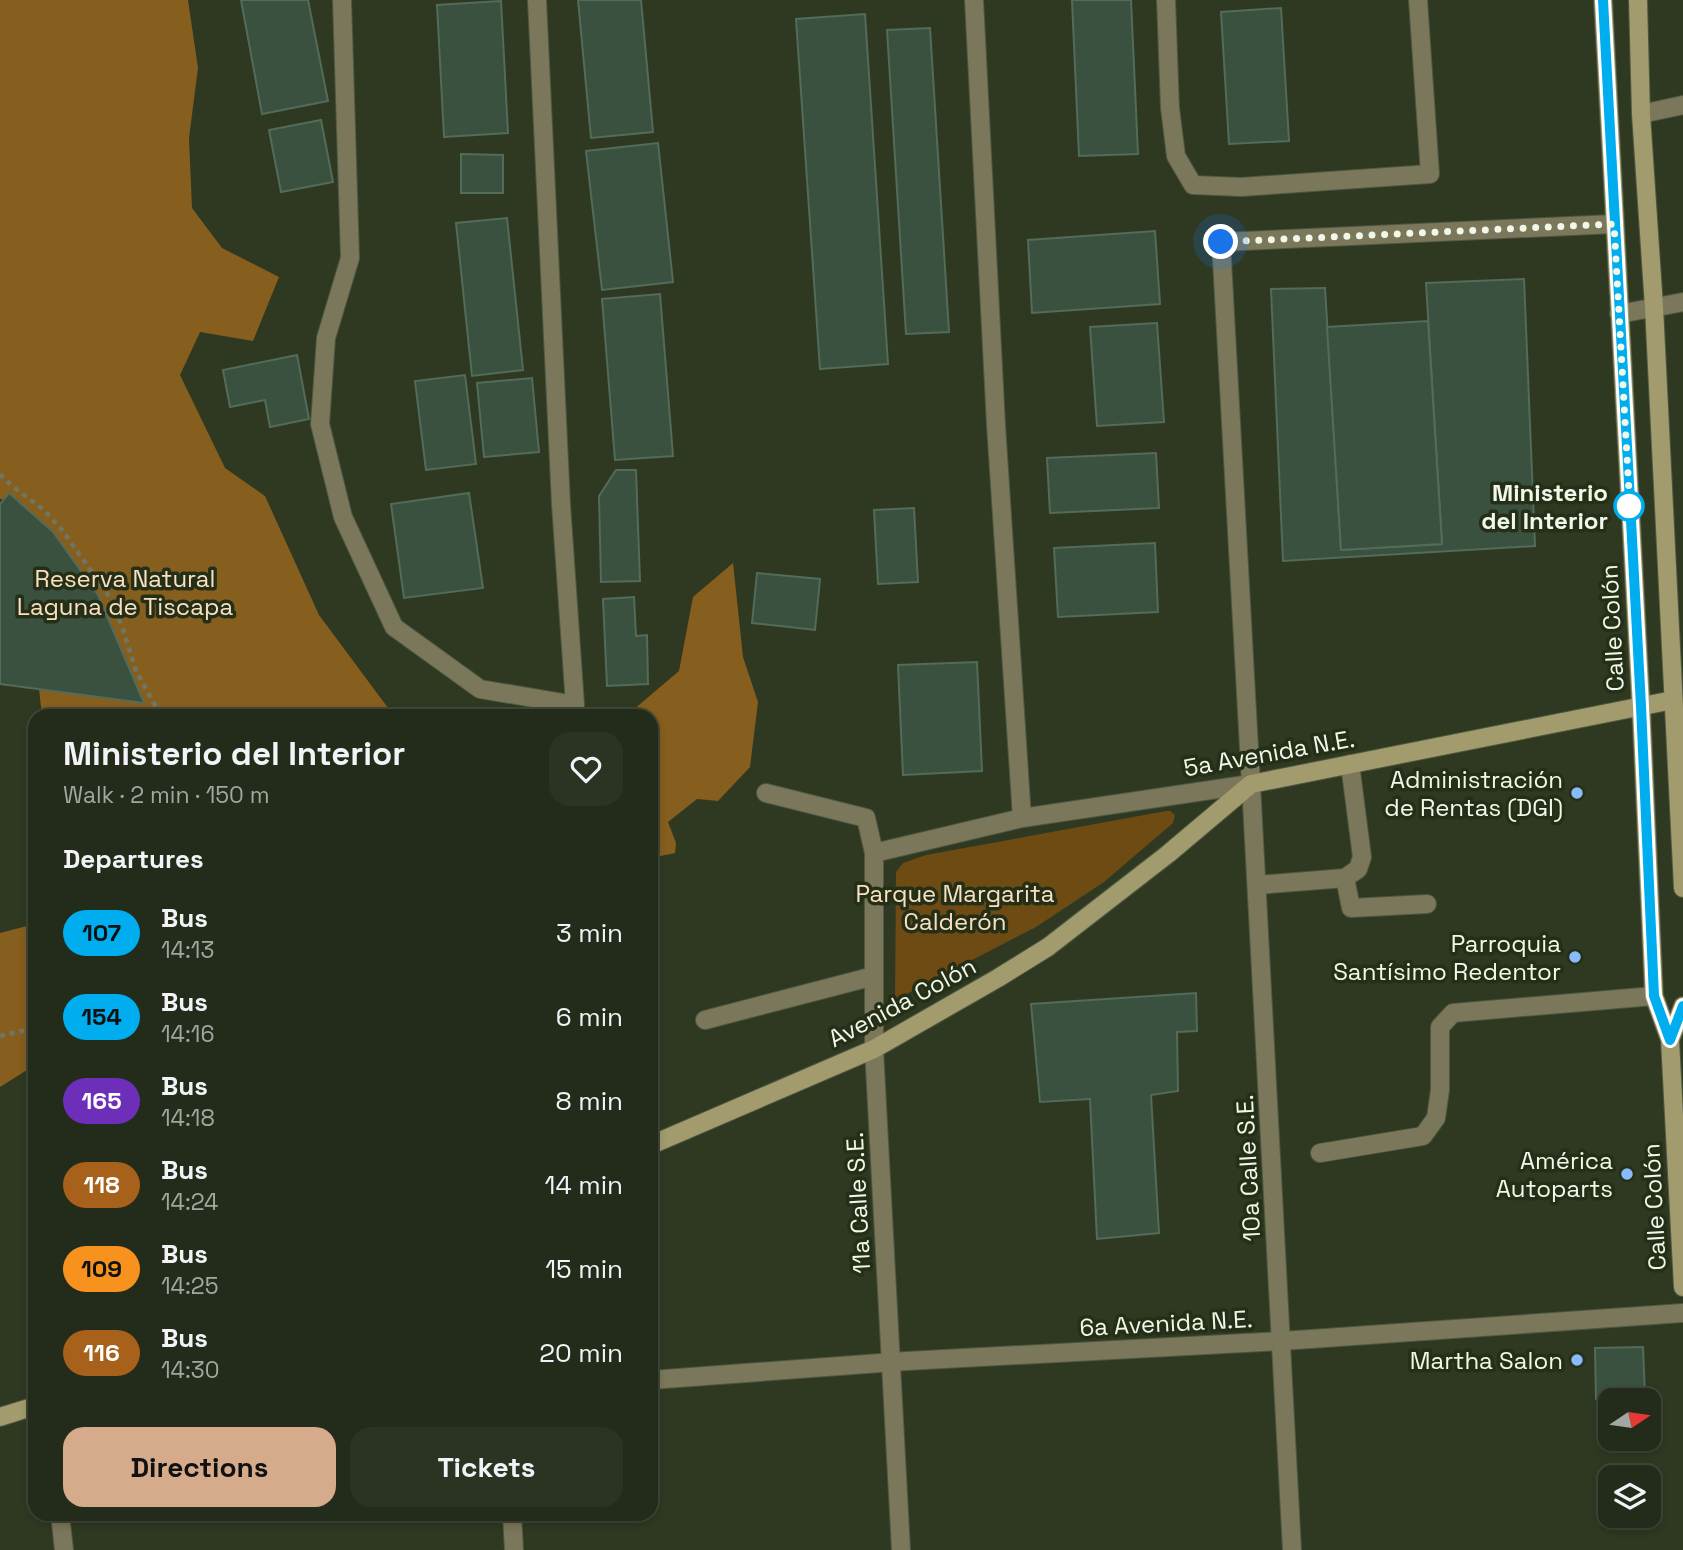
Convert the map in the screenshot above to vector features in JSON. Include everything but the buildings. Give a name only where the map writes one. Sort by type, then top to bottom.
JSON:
[{"type":"main road","name":"Calle Colón","points":[[1603,0],[1654,996],[1670,1040],[1683,1287]]},
{"type":"main road","points":[[1637,0],[1683,888]]},
{"type":"main road","name":"5a Avenida N.E.","points":[[1251,784],[1673,700]]},
{"type":"main road","name":"Avenida Colón","points":[[658,1142],[874,1049],[1048,947],[1168,854],[1251,784]]},
{"type":"main road","name":"Calle Colón","points":[[1670,1040],[1683,1006]]},
{"type":"main road","points":[[0,1417],[28,1408]]},
{"type":"street","points":[[342,0],[350,258],[326,338],[320,424],[343,517],[394,627],[480,689],[575,705],[561,504],[537,0]]},
{"type":"street","points":[[974,0],[996,425],[1022,818]]},
{"type":"street","points":[[1166,0],[1170,108],[1177,156],[1193,185],[1241,187],[1430,174],[1418,0]]},
{"type":"street","points":[[1642,114],[1683,105]]},
{"type":"street","name":"10a Calle S.E.","points":[[1292,1550],[1221,242],[1614,224]]},
{"type":"street","points":[[1619,314],[1683,302]]},
{"type":"street","points":[[1258,885],[1345,878],[1358,869],[1362,858],[1350,764]]},
{"type":"street","name":"5a Avenida N.E.","points":[[874,853],[1022,818],[1251,784]]},
{"type":"street","name":"11a Calle S.E.","points":[[766,793],[866,818],[874,853],[874,1049],[901,1550]]},
{"type":"street","points":[[1345,878],[1351,908],[1427,904]]},
{"type":"street","points":[[705,1020],[874,975]]},
{"type":"street","points":[[1320,1153],[1423,1136],[1436,1118],[1440,1090],[1440,1027],[1453,1013],[1654,996]]},
{"type":"street","name":"6a Avenida N.E.","points":[[658,1379],[890,1362],[1282,1341],[1683,1313]]},
{"type":"street","points":[[61,1521],[64,1550]]},
{"type":"street","points":[[512,1521],[514,1550]]},
{"type":"path","points":[[0,474],[44,510],[62,530],[107,593],[122,626],[136,671],[157,709]]},
{"type":"path","points":[[0,1036],[28,1030]]},
{"type":"green space","name":"Reserva Natural Laguna de Tiscapa","points":[[0,0],[188,0],[198,68],[189,138],[192,208],[222,248],[279,277],[253,341],[200,332],[180,375],[225,468],[265,496],[319,615],[389,709],[41,709],[39,689],[143,703],[98,595],[53,532],[18,501],[0,499]]},
{"type":"green space","points":[[733,563],[743,657],[758,702],[750,767],[718,801],[697,799],[668,822],[676,843],[675,853],[658,857],[658,709],[634,709],[679,671],[693,597]]},
{"type":"green space","name":"Parque Margarita Calderón","points":[[1166,811],[1175,815],[1173,823],[1104,882],[1036,927],[895,1000],[896,872],[903,863],[926,855]]},
{"type":"green space","points":[[28,926],[28,1069],[0,1087],[0,933]]},
{"type":"bus line","name":"107","points":[[1603,0],[1654,996],[1670,1040],[1683,1006]]},
{"type":"place","name":"Ministerio del Interior","points":[[1629,506]]},
{"type":"place","name":"Administración de Rentas (DGI)","points":[[1577,793]]},
{"type":"place","name":"Parroquia Santísimo Redentor","points":[[1575,957]]},
{"type":"place","name":"América Autoparts","points":[[1627,1174]]},
{"type":"place","name":"Martha Salon","points":[[1577,1360]]},
{"type":"route","points":[[1221,242],[1614,224],[1630,510],[1629,506]]}]
